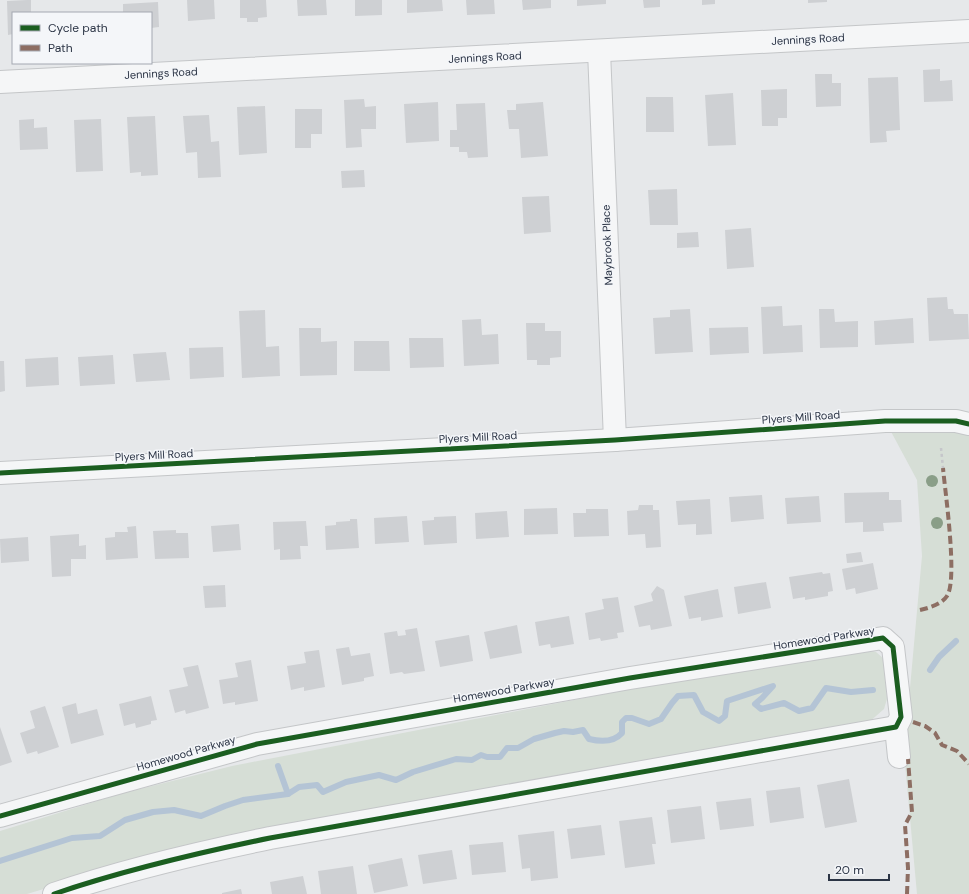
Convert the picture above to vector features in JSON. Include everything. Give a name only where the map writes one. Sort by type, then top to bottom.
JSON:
[{"type":"street","name":"Jennings Road","points":[[0,82],[90,70],[599,51],[969,31]]},
{"type":"street","name":"Maybrook Place","points":[[599,51],[615,440]]},
{"type":"street","name":"Plyers Mill Road","points":[[0,473],[615,440],[885,421],[965,421]]},
{"type":"street","name":"Homewood Parkway","points":[[0,816],[257,744],[622,680],[883,638],[894,647],[900,717],[896,727],[899,757]]},
{"type":"street","points":[[54,894],[107,877],[156,864],[270,838],[896,727]]},
{"type":"path","points":[[941,448],[943,468]]},
{"type":"shaded area","points":[[969,422],[969,894],[917,894],[902,731],[910,688],[922,556],[917,480],[888,426]]},
{"type":"shaded area","points":[[864,650],[876,652],[884,659],[887,699],[884,709],[868,723],[134,862],[27,894],[0,894],[0,831],[120,794],[232,766],[615,692]]},
{"type":"building","points":[[31,0],[31,12],[12,12],[12,34],[8,35],[7,1]]},
{"type":"building","points":[[187,0],[214,0],[215,19],[188,21]]},
{"type":"building","points":[[240,0],[266,0],[267,17],[258,18],[258,22],[247,22],[247,18],[240,18]]},
{"type":"building","points":[[297,0],[326,0],[327,15],[298,16]]},
{"type":"building","points":[[355,0],[382,0],[382,15],[355,16]]},
{"type":"building","points":[[407,0],[442,0],[443,11],[407,13]]},
{"type":"building","points":[[466,0],[494,0],[495,14],[467,15]]},
{"type":"building","points":[[522,0],[551,0],[551,8],[523,10]]},
{"type":"building","points":[[577,0],[606,0],[606,4],[577,6]]},
{"type":"building","points":[[643,0],[660,0],[660,7],[644,8]]},
{"type":"building","points":[[702,0],[715,0],[715,4],[702,5]]},
{"type":"building","points":[[808,0],[827,0],[827,2],[808,3]]},
{"type":"building","points":[[158,2],[159,27],[152,28],[152,12],[123,12],[123,4]]},
{"type":"building","points":[[940,69],[940,81],[952,80],[953,101],[924,102],[923,70]]},
{"type":"building","points":[[815,74],[832,74],[832,83],[841,83],[841,106],[816,107]]},
{"type":"building","points":[[898,77],[900,130],[886,131],[887,142],[870,143],[868,78]]},
{"type":"building","points":[[787,89],[787,118],[778,118],[778,126],[762,126],[761,90]]},
{"type":"building","points":[[733,93],[736,145],[708,146],[705,95]]},
{"type":"building","points":[[646,97],[673,97],[674,132],[646,132]]},
{"type":"building","points":[[364,99],[365,107],[376,106],[376,129],[361,129],[362,147],[346,148],[344,100]]},
{"type":"building","points":[[438,102],[439,141],[406,143],[404,104]]},
{"type":"building","points":[[543,102],[548,156],[521,158],[519,129],[509,129],[507,110],[516,110],[516,104]]},
{"type":"building","points":[[485,103],[488,157],[468,158],[467,152],[459,152],[459,147],[450,147],[450,130],[457,130],[456,104]]},
{"type":"building","points":[[265,106],[267,153],[239,155],[237,107]]},
{"type":"building","points":[[295,109],[322,109],[322,134],[311,134],[311,148],[295,148]]},
{"type":"building","points":[[209,115],[211,142],[219,141],[221,177],[198,178],[197,152],[186,153],[183,116]]},
{"type":"building","points":[[155,116],[158,175],[141,176],[141,172],[130,173],[127,117]]},
{"type":"building","points":[[34,119],[34,128],[47,127],[48,149],[20,150],[19,120]]},
{"type":"building","points":[[101,119],[103,171],[76,172],[74,120]]},
{"type":"building","points":[[364,170],[365,187],[342,188],[341,171]]},
{"type":"building","points":[[677,189],[678,225],[650,225],[648,190]]},
{"type":"building","points":[[549,196],[551,232],[524,234],[522,197]]},
{"type":"building","points":[[751,228],[754,267],[727,269],[725,230]]},
{"type":"building","points":[[698,232],[699,247],[677,248],[677,233]]},
{"type":"building","points":[[947,297],[948,309],[953,309],[954,314],[968,314],[969,339],[929,341],[927,298]]},
{"type":"building","points":[[782,306],[783,326],[802,325],[803,352],[763,354],[761,307]]},
{"type":"building","points":[[690,309],[693,352],[655,354],[653,318],[670,317],[670,310]]},
{"type":"building","points":[[819,309],[834,309],[835,322],[858,321],[858,347],[820,348]]},
{"type":"building","points":[[265,310],[266,347],[279,346],[280,376],[242,378],[239,311]]},
{"type":"building","points":[[913,318],[914,343],[875,345],[874,321]]},
{"type":"building","points":[[481,319],[482,335],[498,334],[499,364],[464,366],[462,320]]},
{"type":"building","points":[[526,323],[545,323],[545,331],[561,331],[561,357],[550,358],[550,365],[537,365],[537,360],[527,360]]},
{"type":"building","points":[[748,327],[749,353],[710,355],[709,328]]},
{"type":"building","points":[[299,328],[321,328],[321,342],[337,341],[337,375],[300,376]]},
{"type":"building","points":[[409,338],[443,338],[444,367],[410,368]]},
{"type":"building","points":[[354,341],[389,341],[390,371],[354,371]]},
{"type":"building","points":[[223,347],[224,377],[190,379],[189,348]]},
{"type":"building","points":[[166,352],[170,380],[136,382],[133,354]]},
{"type":"building","points":[[113,355],[115,384],[80,386],[78,357]]},
{"type":"building","points":[[58,357],[59,385],[26,387],[25,359]]},
{"type":"building","points":[[0,361],[4,361],[5,391],[0,392]]},
{"type":"building","points":[[889,492],[889,500],[901,500],[902,522],[883,523],[884,531],[863,532],[863,522],[845,523],[844,493]]},
{"type":"building","points":[[762,495],[764,519],[731,522],[729,497]]},
{"type":"building","points":[[819,496],[821,522],[787,524],[785,498]]},
{"type":"building","points":[[710,499],[712,534],[696,535],[696,524],[678,525],[676,501]]},
{"type":"building","points":[[639,505],[653,505],[653,510],[659,510],[661,547],[646,548],[645,534],[628,535],[627,511],[638,510]]},
{"type":"building","points":[[557,508],[558,534],[524,535],[524,509]]},
{"type":"building","points":[[586,509],[608,509],[609,536],[574,537],[573,513],[586,513]]},
{"type":"building","points":[[507,511],[509,537],[476,539],[475,513]]},
{"type":"building","points":[[407,516],[409,542],[375,544],[374,518]]},
{"type":"building","points":[[456,516],[457,543],[424,545],[422,521],[434,520],[434,517]]},
{"type":"building","points":[[350,519],[357,519],[359,548],[326,550],[325,526],[336,525],[336,522],[350,521]]},
{"type":"building","points":[[306,521],[308,546],[300,546],[301,559],[280,560],[280,549],[274,550],[273,522]]},
{"type":"building","points":[[239,524],[241,550],[213,552],[211,526]]},
{"type":"building","points":[[136,526],[138,558],[106,560],[105,538],[115,537],[115,532],[128,532],[127,527]]},
{"type":"building","points":[[176,530],[176,533],[188,533],[189,558],[155,559],[153,531]]},
{"type":"building","points":[[79,534],[79,546],[86,545],[86,559],[71,559],[71,576],[52,577],[50,536]]},
{"type":"building","points":[[28,537],[29,561],[1,563],[0,539]]},
{"type":"building","points":[[861,552],[863,562],[847,563],[846,554]]},
{"type":"building","points":[[873,563],[878,589],[856,594],[855,588],[846,590],[842,569]]},
{"type":"building","points":[[822,572],[823,574],[830,573],[833,591],[828,592],[828,596],[805,600],[805,597],[793,599],[789,577]]},
{"type":"building","points":[[766,582],[771,608],[738,614],[734,587]]},
{"type":"building","points":[[225,585],[226,607],[205,608],[203,586]]},
{"type":"building","points":[[657,586],[664,590],[672,626],[651,630],[650,625],[639,627],[634,606],[653,601],[651,594]]},
{"type":"building","points":[[718,589],[723,617],[701,621],[701,617],[689,619],[684,596]]},
{"type":"building","points":[[618,597],[624,632],[617,633],[618,638],[601,641],[600,638],[589,640],[585,613],[604,609],[602,599]]},
{"type":"building","points":[[569,616],[574,644],[551,648],[550,644],[539,646],[535,622]]},
{"type":"building","points":[[517,625],[522,653],[490,659],[484,632]]},
{"type":"building","points":[[417,628],[425,671],[390,674],[384,633],[397,631],[398,636],[406,635],[405,630]]},
{"type":"building","points":[[469,635],[473,661],[440,667],[435,641]]},
{"type":"building","points":[[349,647],[351,656],[370,653],[374,676],[364,678],[364,681],[342,685],[336,649]]},
{"type":"building","points":[[319,650],[325,687],[304,691],[304,687],[291,690],[287,666],[306,663],[304,652]]},
{"type":"building","points":[[251,660],[258,701],[235,705],[235,702],[223,704],[219,680],[238,677],[235,663]]},
{"type":"building","points":[[198,665],[209,708],[186,714],[185,710],[175,713],[169,690],[188,686],[183,668]]},
{"type":"building","points":[[151,696],[157,720],[151,721],[151,724],[136,728],[135,723],[124,726],[119,704]]},
{"type":"building","points":[[76,703],[78,714],[97,709],[104,735],[71,744],[62,707]]},
{"type":"building","points":[[45,706],[59,747],[38,754],[37,751],[27,754],[20,733],[35,728],[30,711]]},
{"type":"building","points":[[0,727],[12,762],[0,766]]},
{"type":"building","points":[[849,779],[857,822],[825,828],[817,785]]},
{"type":"building","points":[[800,787],[804,818],[770,823],[766,791]]},
{"type":"building","points":[[751,798],[754,826],[720,830],[716,802]]},
{"type":"building","points":[[701,806],[705,839],[671,843],[667,810]]},
{"type":"building","points":[[652,817],[656,844],[652,844],[655,864],[625,868],[619,821]]},
{"type":"building","points":[[601,825],[605,855],[571,859],[567,829]]},
{"type":"building","points":[[554,831],[558,878],[531,881],[530,868],[522,869],[518,835]]},
{"type":"building","points":[[503,842],[506,872],[472,875],[469,845]]},
{"type":"building","points":[[452,850],[457,879],[423,884],[418,855]]},
{"type":"building","points":[[402,858],[408,886],[374,893],[368,865]]},
{"type":"building","points":[[353,866],[357,894],[321,894],[318,871]]},
{"type":"building","points":[[303,876],[307,894],[272,894],[270,882]]},
{"type":"building","points":[[241,889],[242,894],[222,894],[222,893]]},
{"type":"waterway","points":[[930,670],[939,657],[956,641]]},
{"type":"waterway","points":[[0,861],[72,838],[100,836],[125,820],[153,812],[174,810],[201,816],[243,800],[288,794],[299,787],[317,785],[323,792],[346,782],[379,775],[396,780],[413,772],[456,759],[472,760],[481,755],[487,757],[500,757],[507,748],[518,748],[534,739],[564,731],[573,732],[583,730],[589,739],[598,741],[611,740],[622,733],[622,722],[626,718],[632,718],[649,724],[661,719],[678,696],[694,695],[703,712],[719,721],[725,716],[727,701],[773,686],[755,704],[761,709],[784,703],[799,711],[812,708],[826,688],[851,692],[873,690]]},
{"type":"waterway","points":[[278,766],[288,794]]},
{"type":"marked path","points":[[920,610],[931,607],[945,599],[950,587],[951,555],[943,468]]},
{"type":"marked path","points":[[913,722],[925,726],[935,733],[942,745],[957,751],[969,764]]},
{"type":"marked path","points":[[907,894],[908,868],[905,825],[912,812],[908,759]]},
{"type":"cycle path","points":[[0,473],[615,440],[885,421],[956,421],[969,424]]},
{"type":"cycle path","points":[[0,816],[257,744],[630,678],[883,638],[893,647],[901,717],[896,727],[270,838],[161,863],[107,877],[54,894]]}]
